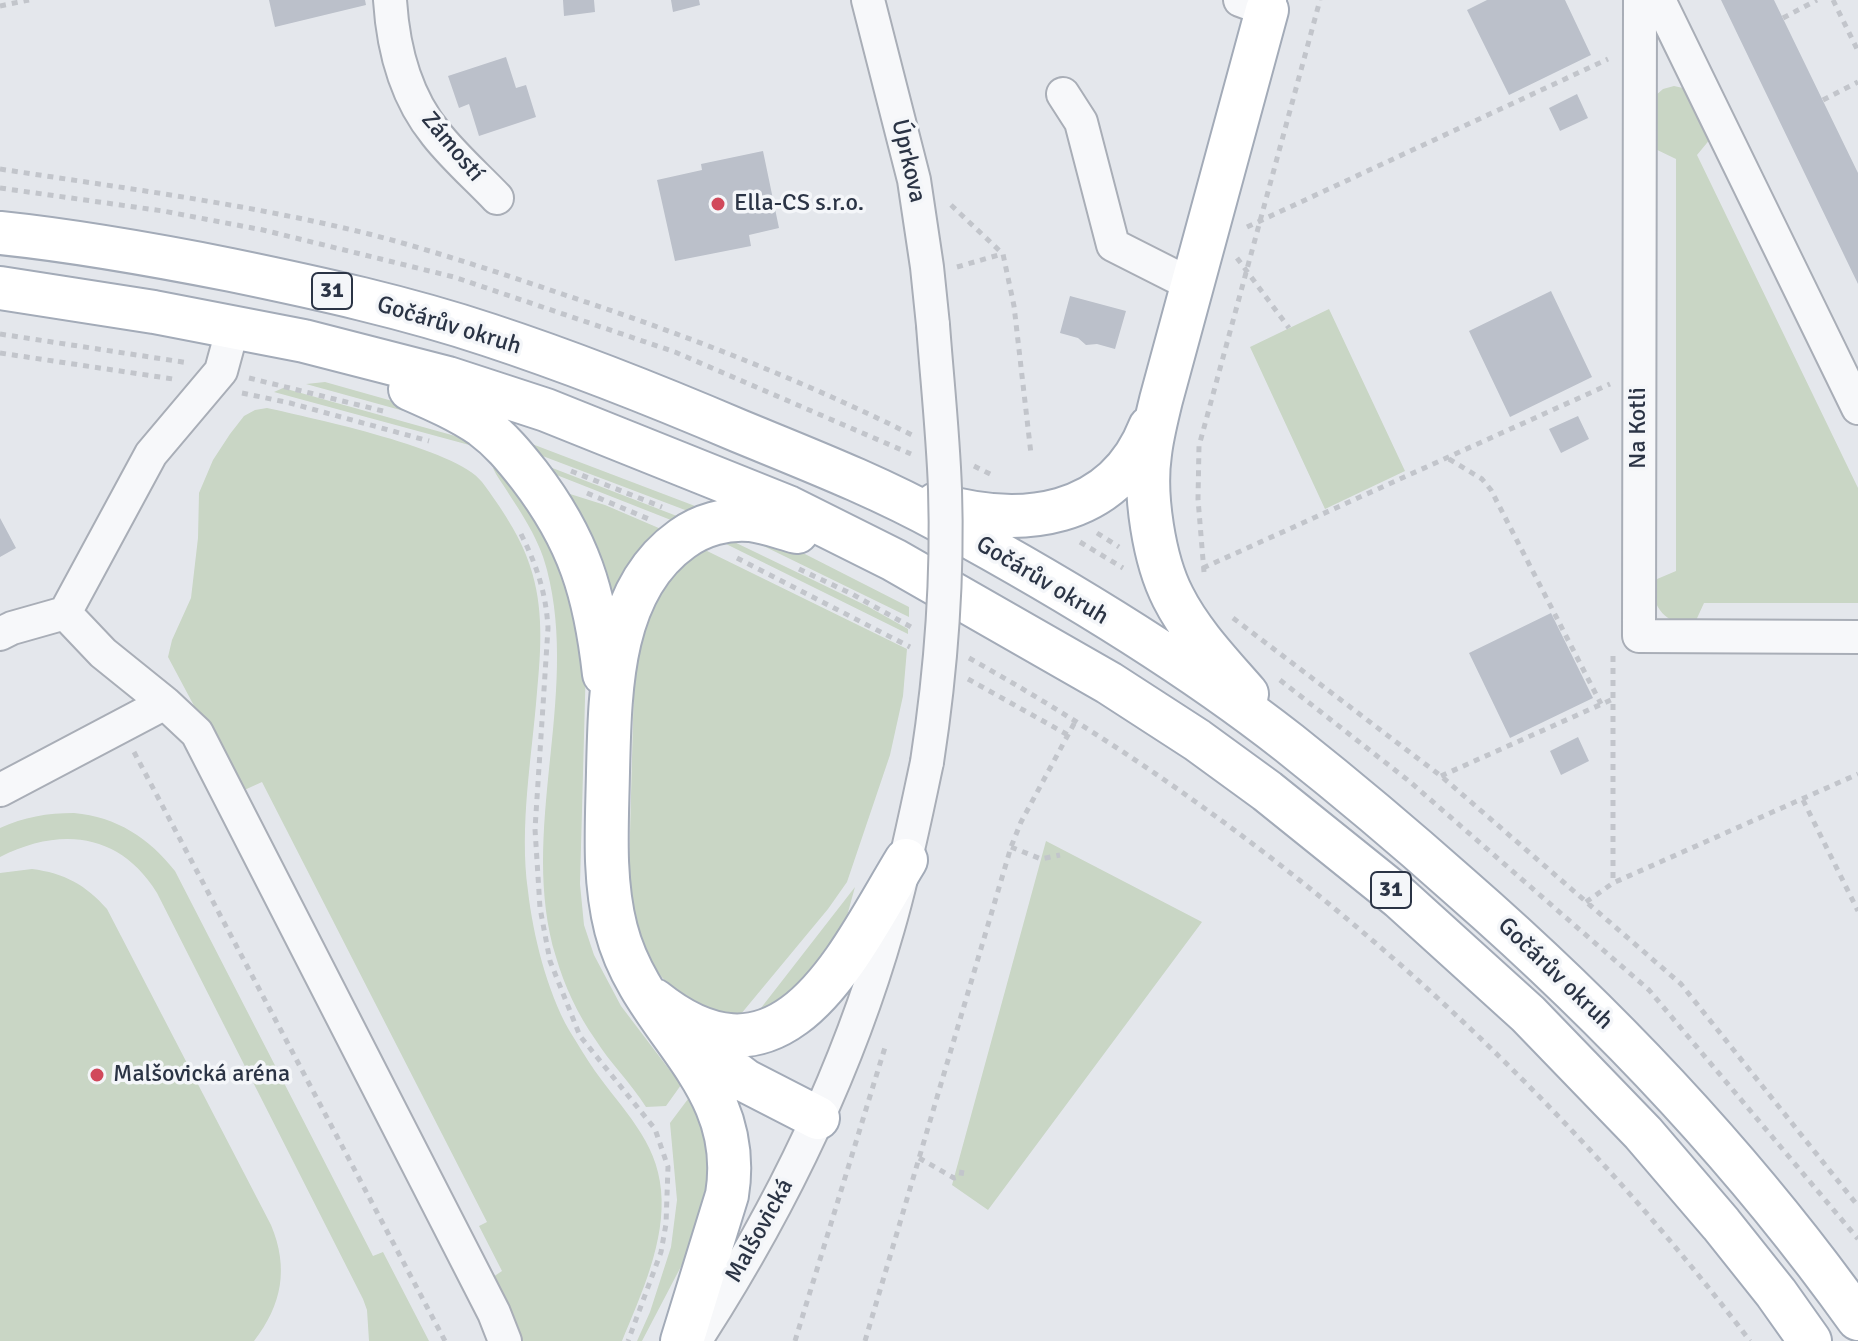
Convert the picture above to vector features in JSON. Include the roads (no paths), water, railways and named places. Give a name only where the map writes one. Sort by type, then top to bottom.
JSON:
[{"type":"main road","points":[[857,481],[985,516],[1035,515],[1061,510],[1101,491],[1120,475],[1147,435],[1161,400],[1206,257],[1259,3]]},
{"type":"main road","name":"Gočárův okruh","points":[[0,233],[172,258],[326,289],[487,334],[653,395],[857,481],[938,520],[1032,573],[1215,690],[1286,741],[1412,844],[1539,956],[1645,1061],[1747,1175],[1858,1319]]},
{"type":"main road","name":"Gočárův okruh","points":[[0,288],[304,341],[448,378],[546,410],[788,507],[894,560],[1109,683],[1197,740],[1267,791],[1400,898],[1528,1014],[1643,1133],[1721,1224],[1810,1341]]},
{"type":"main road","points":[[304,341],[470,419],[506,446],[537,486],[569,536],[582,564],[595,607],[606,694],[609,757]]},
{"type":"main road","points":[[1161,400],[1150,455],[1149,479],[1152,521],[1183,572],[1173,598],[1202,641],[1286,741]]},
{"type":"main road","points":[[682,1341],[727,1195],[730,1164],[720,1109],[712,1091],[662,1022],[635,978],[623,951],[610,903],[607,852],[609,757],[622,630],[631,603],[655,562],[686,536],[708,525],[750,520],[894,560]]},
{"type":"main road","points":[[635,978],[666,1009],[714,1033],[738,1037],[757,1035],[774,1028],[811,1002],[825,986],[847,957],[906,860]]},
{"type":"main road","points":[[635,978],[671,1022],[713,1058],[774,1097],[818,1118]]},
{"type":"street","name":"Zámostí","points":[[390,0],[392,35],[414,101],[436,134],[497,198]]},
{"type":"street","name":"Úprkova","points":[[868,0],[914,180],[933,325],[946,542],[942,652],[927,762]]},
{"type":"street","name":"Na Kotli","points":[[1640,0],[1639,636],[1858,637]]},
{"type":"street","points":[[1659,0],[1858,408]]},
{"type":"street","points":[[1063,94],[1081,122],[1113,245],[1206,257]]},
{"type":"street","points":[[0,634],[65,613],[151,454],[221,371],[233,327]]},
{"type":"street","points":[[65,613],[103,653],[197,733],[494,1313],[505,1341]]},
{"type":"street","points":[[0,790],[165,703]]},
{"type":"street","name":"Malšovická","points":[[695,1341],[773,1213],[818,1118],[871,983],[906,860],[927,762]]},
{"type":"place","name":"Ella-CS s.r.o.","points":[[718,204]]},
{"type":"place","name":"Malšovická aréna","points":[[97,1075]]}]
